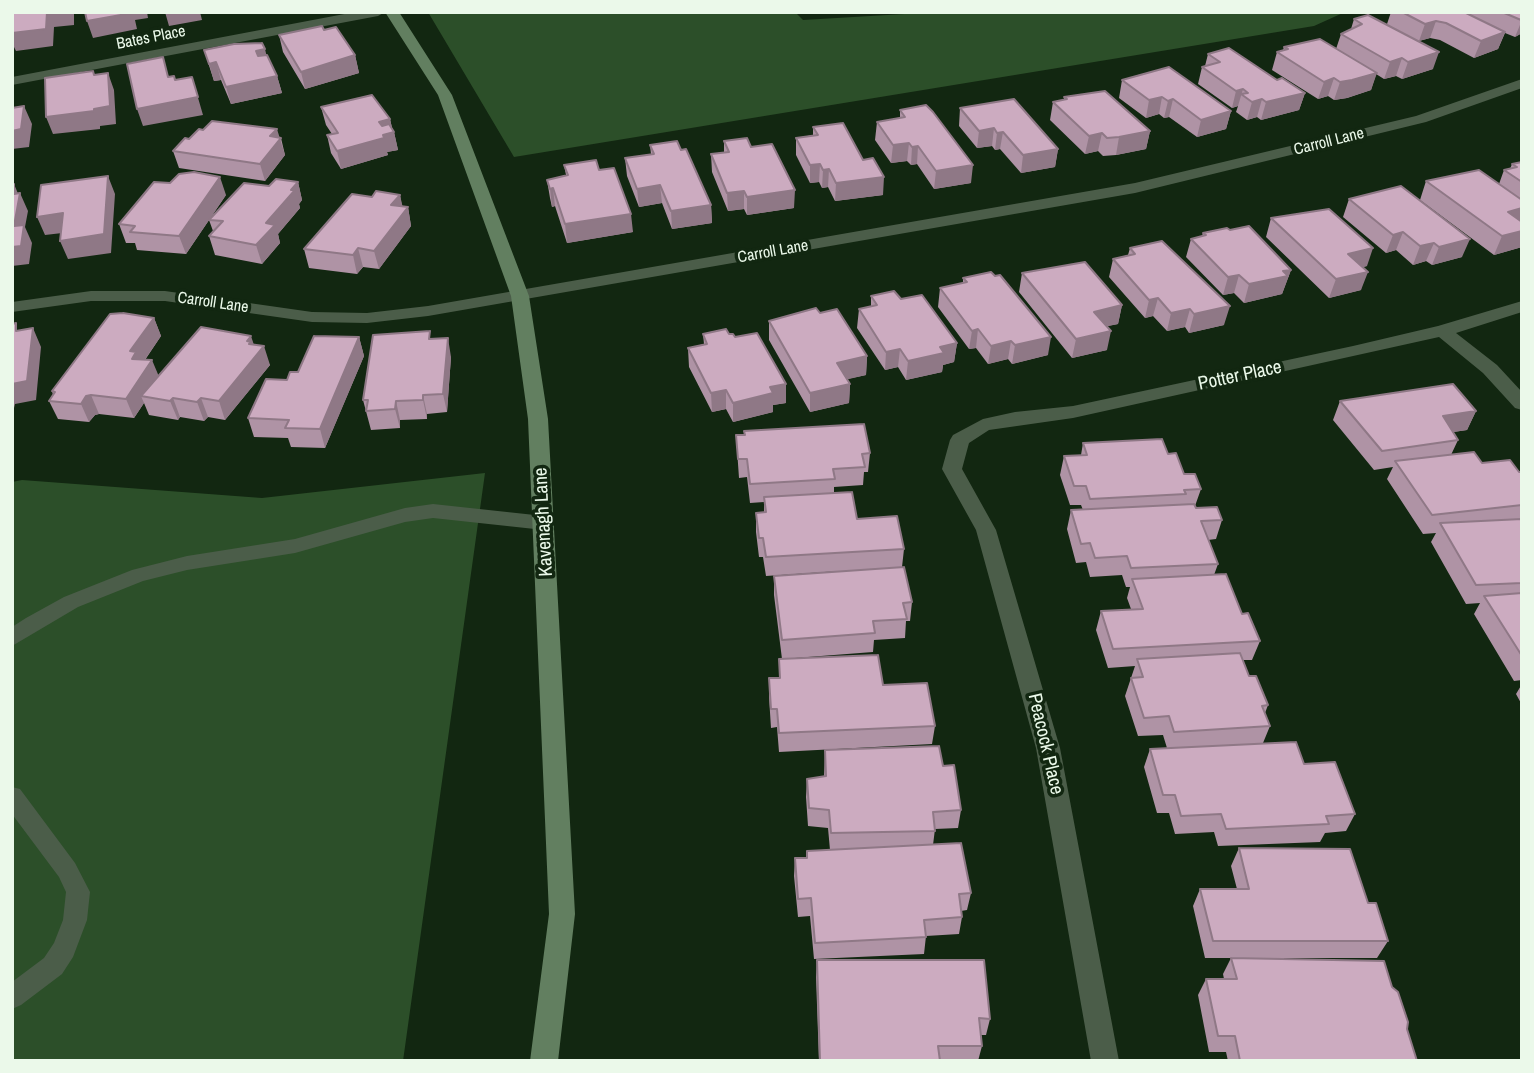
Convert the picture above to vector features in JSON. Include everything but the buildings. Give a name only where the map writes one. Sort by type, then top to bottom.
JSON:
[{"type":"main road","name":"Kavenagh Lane","points":[[392,12],[445,95],[520,296],[538,419],[562,914],[544,1061]]},
{"type":"street","name":"Bates Place","points":[[12,80],[378,12]]},
{"type":"street","name":"Carroll Lane","points":[[12,307],[91,296],[165,296],[312,317],[367,318],[520,296],[1135,188],[1421,119],[1522,83]]},
{"type":"street","name":"Potter Place","points":[[960,440],[983,425],[1015,418],[1073,412],[1442,331],[1522,306]]},
{"type":"street","points":[[1442,331],[1490,369],[1522,404]]},
{"type":"street","name":"Peacock Place","points":[[960,440],[952,469],[986,530],[1048,748],[1105,1061]]},
{"type":"lane","points":[[12,638],[71,602],[139,575],[187,562],[295,546],[405,515],[433,511],[544,523]]},
{"type":"lane","points":[[12,796],[67,870],[78,892],[75,920],[64,949],[53,966],[12,997]]},
{"type":"green space","points":[[428,12],[795,12],[803,20],[938,12],[1345,12],[1314,26],[514,157]]},
{"type":"green space","points":[[485,473],[403,1061],[12,1061],[12,482],[22,480],[262,498]]}]
